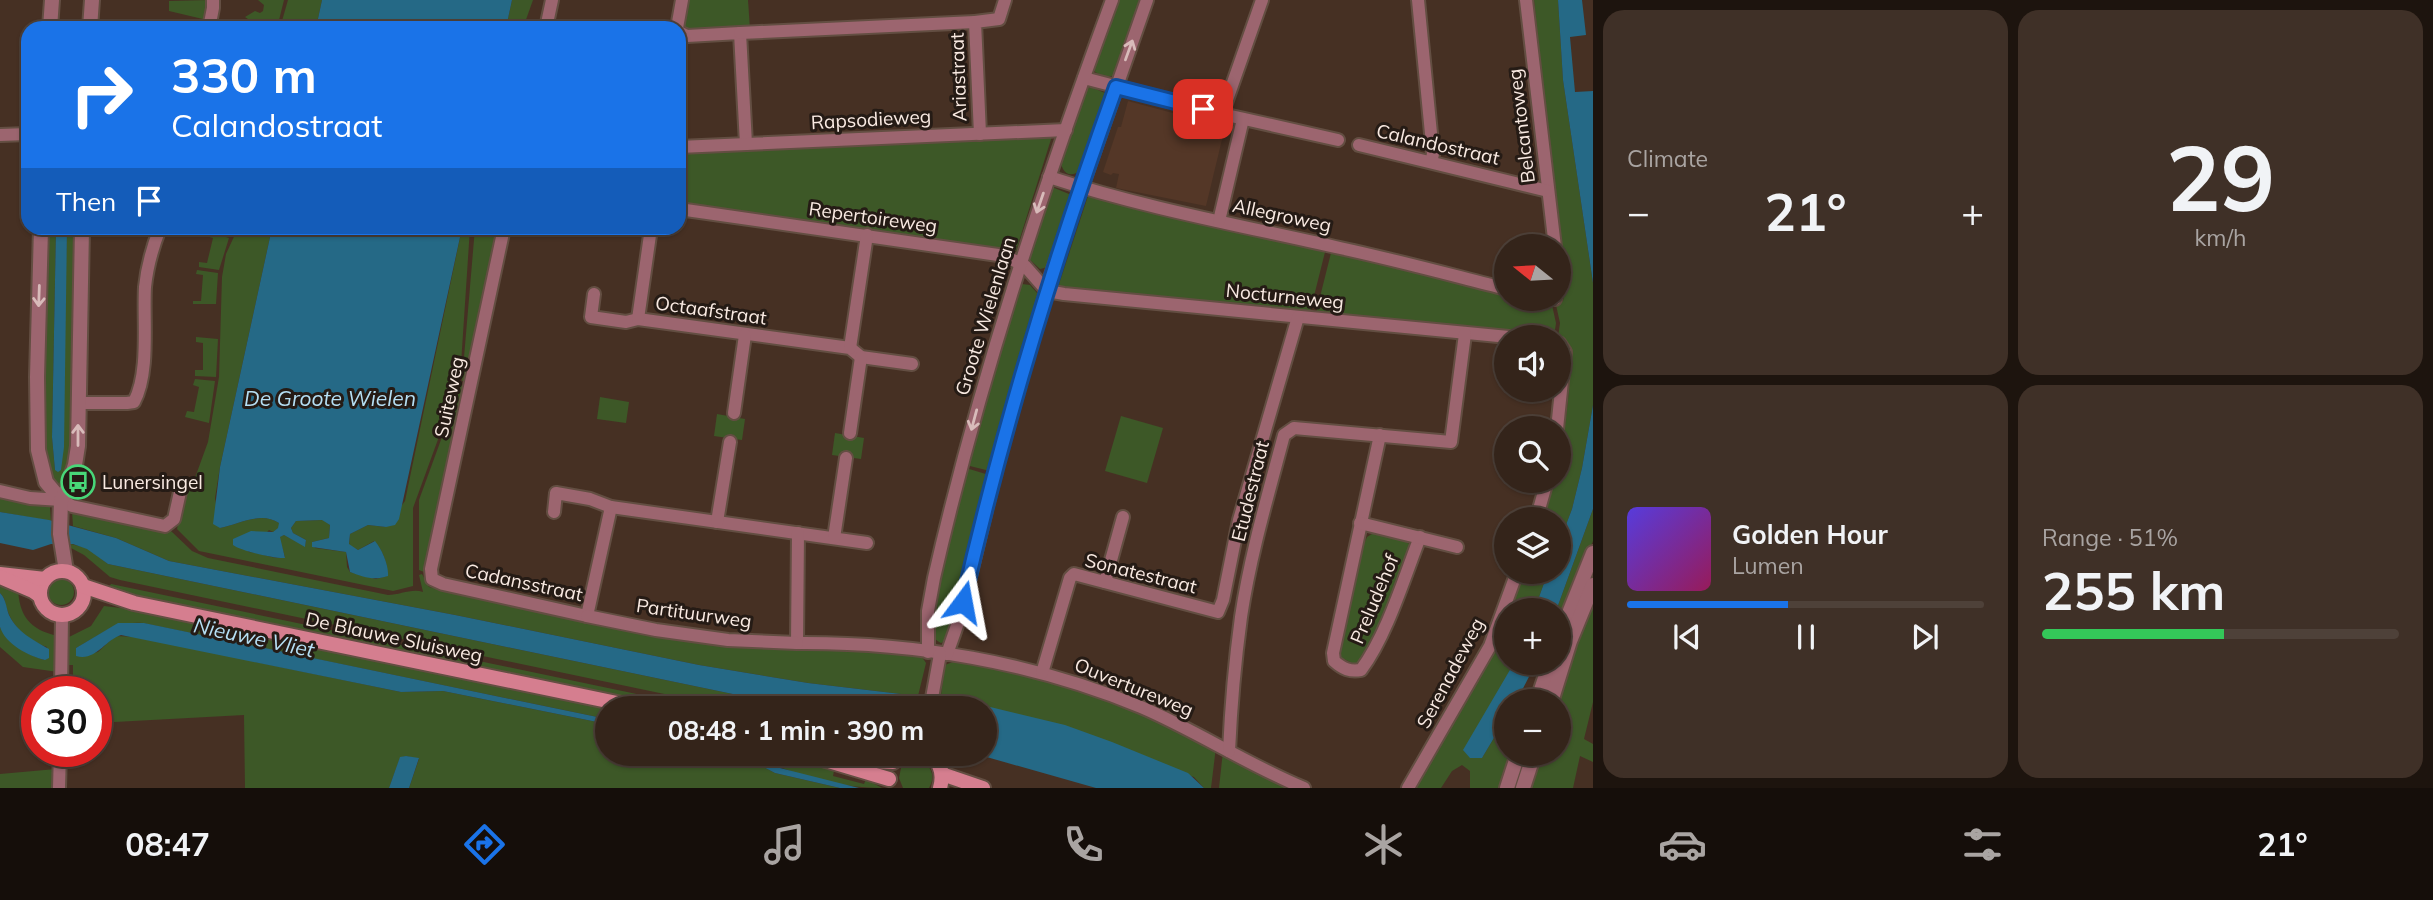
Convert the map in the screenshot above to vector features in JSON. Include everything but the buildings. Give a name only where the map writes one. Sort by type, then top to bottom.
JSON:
[{"type":"main road","points":[[40,596],[41,585],[56,574]]},
{"type":"main road","points":[[0,576],[76,576],[83,586],[84,597],[73,612],[62,615],[48,610],[40,596],[33,591],[0,576]]},
{"type":"main road","name":"De Blauwe Sluisweg","points":[[83,586],[134,603],[595,698]]},
{"type":"main road","name":"De Blauwe Sluisweg","points":[[81,604],[89,601],[134,603]]},
{"type":"main road","points":[[842,766],[890,783],[895,766]]},
{"type":"main road","points":[[941,781],[983,788]]},
{"type":"street","points":[[50,21],[52,0]]},
{"type":"street","points":[[90,21],[92,0]]},
{"type":"street","points":[[211,21],[213,0]]},
{"type":"street","points":[[548,21],[552,0]]},
{"type":"street","points":[[679,21],[682,0]]},
{"type":"street","name":"Ariastraat","points":[[980,134],[975,22],[999,19],[1005,0]]},
{"type":"street","name":"Groote Wielenlaan","points":[[938,653],[928,611],[938,558],[975,416],[1020,262],[1112,0]]},
{"type":"street","points":[[932,696],[938,653],[961,614],[997,464],[1047,291],[1080,187],[1147,0]]},
{"type":"street","points":[[1222,114],[1262,0]]},
{"type":"street","points":[[1418,0],[1433,154],[1431,162]]},
{"type":"street","name":"Belcantoweg","points":[[1526,0],[1553,234]]},
{"type":"street","points":[[686,35],[975,22]]},
{"type":"street","points":[[740,33],[746,144]]},
{"type":"street","points":[[1084,78],[1222,114],[1338,140]]},
{"type":"street","points":[[1219,221],[1243,119]]},
{"type":"street","name":"Rapsodieweg","points":[[686,147],[1066,130]]},
{"type":"street","points":[[0,135],[21,134]]},
{"type":"street","name":"Calandostraat","points":[[1359,145],[1548,191]]},
{"type":"street","name":"Allegroweg","points":[[1049,177],[1219,221],[1494,286]]},
{"type":"street","name":"Repertoireweg","points":[[686,210],[1005,256],[1020,262]]},
{"type":"street","points":[[41,235],[38,450],[46,482],[61,505]]},
{"type":"street","points":[[56,574],[61,505],[75,465],[78,446],[82,235]]},
{"type":"street","points":[[78,403],[127,403],[134,402],[137,396],[143,371],[146,276],[158,235]]},
{"type":"street","name":"Suiteweg","points":[[431,574],[503,235]]},
{"type":"street","points":[[638,319],[650,235]]},
{"type":"street","points":[[867,235],[850,348],[861,357],[912,364]]},
{"type":"street","points":[[1020,262],[1047,291]]},
{"type":"street","name":"Nocturneweg","points":[[1047,291],[1494,336]]},
{"type":"street","name":"Octaafstraat","points":[[594,294],[591,317],[626,322],[638,319],[850,348]]},
{"type":"street","name":"Etudestraat","points":[[1218,611],[1252,469],[1298,317]]},
{"type":"street","name":"Etudestraat","points":[[1229,751],[1245,594],[1284,435],[1294,428],[1451,442],[1465,334]]},
{"type":"street","points":[[734,413],[745,335]]},
{"type":"street","points":[[850,433],[861,357]]},
{"type":"street","name":"Preludehof","points":[[1380,435],[1333,653],[1334,662],[1341,667],[1353,672],[1361,670],[1367,663],[1420,537]]},
{"type":"street","points":[[717,522],[730,442]]},
{"type":"street","points":[[834,538],[846,458]]},
{"type":"street","points":[[0,491],[165,526],[174,519],[180,492]]},
{"type":"street","points":[[554,512],[556,493],[590,499],[611,507],[867,543]]},
{"type":"street","name":"Cadansstraat","points":[[431,574],[432,579],[443,584],[587,616],[611,507]]},
{"type":"street","points":[[1105,582],[1123,517]]},
{"type":"street","name":"Preludehof","points":[[1360,523],[1457,547]]},
{"type":"street","points":[[797,533],[797,643]]},
{"type":"street","points":[[1571,608],[1593,553]]},
{"type":"street","name":"Sonatestraat","points":[[1042,673],[1070,578],[1074,574],[1218,611]]},
{"type":"street","name":"Serenadeweg","points":[[1408,788],[1490,646],[1513,584]]},
{"type":"street","points":[[1555,689],[1570,641],[1593,585]]},
{"type":"street","points":[[61,676],[62,615]]},
{"type":"street","name":"Partituurweg","points":[[587,616],[656,630],[728,640],[851,643],[938,653]]},
{"type":"street","name":"Ouvertureweg","points":[[938,653],[1042,673],[1093,689],[1142,708],[1276,777],[1304,788]]},
{"type":"street","points":[[1507,788],[1514,766]]},
{"type":"street","points":[[1523,788],[1530,766]]},
{"type":"street","points":[[59,788],[60,767]]},
{"type":"shaded area","points":[[1128,101],[1225,127],[1206,206],[1116,188],[1119,174],[1103,172]]},
{"type":"green space","points":[[209,0],[207,20],[169,11],[169,1]]},
{"type":"green space","points":[[258,0],[284,0],[279,21],[251,21],[245,17],[255,11],[260,13],[264,5]]},
{"type":"green space","points":[[288,0],[322,0],[318,21],[282,21]]},
{"type":"green space","points":[[512,0],[533,0],[526,21],[508,21]]},
{"type":"green space","points":[[686,0],[748,0],[750,29],[687,32],[686,21],[683,21]]},
{"type":"green space","points":[[1117,0],[1143,0],[1114,76],[1105,77],[1095,72],[1094,67]]},
{"type":"green space","points":[[1534,0],[1558,0],[1563,80],[1593,283],[1593,405],[1571,512],[1571,507],[1547,507],[1551,493],[1571,493],[1571,416],[1566,416],[1567,402],[1571,402],[1571,325],[1560,325],[1558,312],[1572,312],[1572,234],[1558,234]]},
{"type":"green space","points":[[1091,87],[1105,93],[1107,100],[1082,169],[1069,174],[1064,170],[1060,156],[1086,89]]},
{"type":"green space","points":[[1052,136],[1016,251],[686,205],[686,153]]},
{"type":"green space","points":[[1052,187],[1069,194],[1071,202],[1048,267],[1040,269],[1028,258]]},
{"type":"green space","points":[[1088,196],[1325,252],[1310,312],[1058,287]]},
{"type":"green space","points":[[44,235],[56,235],[52,437],[55,470],[67,235],[79,235],[75,444],[62,489],[54,488],[43,452]]},
{"type":"green space","points":[[220,235],[229,238],[219,270],[199,267],[199,262],[207,263],[213,238],[206,236]]},
{"type":"green space","points":[[235,235],[270,235],[220,467],[215,498],[220,528],[257,518],[279,523],[279,528],[273,532],[269,530],[248,552],[281,558],[285,557],[279,537],[284,535],[305,546],[306,540],[293,533],[291,528],[296,521],[323,520],[330,525],[329,538],[312,542],[315,548],[346,552],[350,572],[376,579],[387,576],[386,562],[380,548],[374,541],[358,550],[349,545],[350,534],[368,525],[386,527],[405,501],[461,235],[470,235],[460,379],[413,508],[413,586],[393,591],[199,551],[177,529],[185,495],[196,475],[208,442],[219,377],[222,277],[226,254]]},
{"type":"green space","points":[[474,235],[498,235],[466,382],[462,381]]},
{"type":"green space","points":[[1331,253],[1494,292],[1494,312],[1554,312],[1556,323],[1494,325],[1494,331],[1316,313]]},
{"type":"green space","points":[[197,270],[218,273],[216,304],[193,304],[193,301],[201,301],[203,275],[196,274]]},
{"type":"green space","points":[[1030,285],[1037,293],[1038,302],[990,471],[966,465],[1017,286]]},
{"type":"green space","points":[[196,337],[218,339],[216,377],[195,376],[195,370],[203,370],[203,343],[196,342]]},
{"type":"green space","points":[[195,379],[215,381],[209,423],[185,417],[187,411],[194,412],[199,387],[193,385]]},
{"type":"green space","points":[[461,385],[465,386],[424,572],[419,570],[419,500]]},
{"type":"green space","points":[[600,397],[629,402],[626,423],[597,419]]},
{"type":"green space","points":[[717,414],[745,419],[742,440],[714,436]]},
{"type":"green space","points":[[1121,416],[1163,428],[1147,483],[1105,471]]},
{"type":"green space","points":[[835,433],[864,438],[861,459],[832,455]]},
{"type":"green space","points":[[966,468],[989,475],[958,614],[948,640],[941,643],[932,634],[933,612]]},
{"type":"green space","points":[[0,496],[50,507],[51,521],[0,512]]},
{"type":"green space","points":[[1593,509],[1593,541],[1571,598],[1561,598],[1566,584],[1571,584],[1571,570]]},
{"type":"green space","points":[[72,511],[171,531],[192,551],[208,558],[388,595],[423,592],[419,575],[422,574],[429,587],[663,636],[920,654],[926,663],[918,696],[808,683],[699,665],[169,561],[116,538],[73,526]]},
{"type":"green space","points":[[1375,532],[1405,538],[1409,544],[1409,552],[1366,654],[1361,662],[1354,664],[1340,657],[1341,644],[1363,546],[1367,537]]},
{"type":"green space","points":[[71,544],[87,548],[108,564],[743,696],[674,696],[120,580],[110,577],[84,555],[71,548]]},
{"type":"green space","points":[[61,579],[70,583],[74,592],[70,601],[61,605],[52,601],[48,592],[52,583]]},
{"type":"green space","points":[[0,584],[18,588],[24,614],[33,626],[58,636],[58,672],[23,667],[0,647],[0,627],[14,643],[37,658],[44,660],[47,647],[17,628],[0,593]]},
{"type":"green space","points":[[111,584],[646,696],[611,696],[107,590]]},
{"type":"green space","points":[[1520,584],[1544,584],[1539,598],[1515,598]]},
{"type":"green space","points":[[1593,599],[1593,702],[1584,739],[1593,744],[1593,762],[1580,756],[1573,788],[1527,788],[1535,766],[1571,766],[1571,689],[1561,689],[1566,675],[1571,675],[1571,660]]},
{"type":"green space","points":[[104,606],[146,611],[595,705],[595,717],[143,623],[123,624],[108,630],[76,648],[76,656],[98,652],[115,636],[137,637],[401,692],[443,691],[595,722],[595,766],[762,766],[775,773],[840,788],[409,788],[419,759],[406,756],[400,758],[389,788],[245,788],[244,715],[112,722],[112,676],[73,676],[73,665],[65,665],[67,638],[91,626]]},
{"type":"green space","points":[[1494,650],[1494,675],[1510,675],[1505,689],[1494,689],[1494,722],[1482,758],[1494,738],[1494,766],[1509,766],[1500,788],[1470,788],[1470,771],[1462,765],[1452,771],[1441,788],[1416,788]]},
{"type":"green space","points":[[955,661],[1076,689],[1216,747],[1211,788],[1204,788],[1194,777],[997,710],[997,696],[941,696],[945,665]]},
{"type":"green space","points":[[1223,751],[1294,788],[1219,788]]},
{"type":"green space","points":[[777,766],[821,766],[834,771],[833,776],[864,784],[866,779],[882,788],[848,786]]},
{"type":"green space","points":[[928,766],[932,774],[929,788],[903,788],[899,778],[901,768]]},
{"type":"green space","points":[[56,769],[56,788],[0,788],[0,774]]},
{"type":"water","points":[[322,0],[512,0],[508,21],[318,21]]},
{"type":"water","points":[[1558,0],[1582,0],[1586,35],[1570,37],[1575,92],[1593,91],[1593,283],[1563,80]]},
{"type":"water","points":[[56,235],[67,235],[64,447],[61,470],[58,472],[55,470],[52,437]]},
{"type":"water","name":"De Groote Wielen","points":[[270,235],[460,235],[399,519],[395,525],[368,525],[350,534],[349,544],[358,550],[375,541],[384,558],[388,576],[373,578],[350,572],[346,552],[312,547],[312,542],[329,538],[330,525],[322,520],[296,521],[291,528],[293,533],[306,540],[305,547],[284,535],[280,537],[285,558],[258,554],[233,545],[233,539],[251,531],[273,532],[279,523],[257,518],[220,528],[213,524],[220,467]]},
{"type":"water","points":[[1593,405],[1593,509],[1571,570],[1571,512]]},
{"type":"water","points":[[0,512],[49,520],[116,538],[169,561],[699,665],[808,683],[918,696],[743,696],[108,564],[87,549],[73,544],[51,544],[33,550],[0,543]]},
{"type":"water","points":[[1544,584],[1566,584],[1561,598],[1539,598]]},
{"type":"water","points":[[0,593],[13,621],[26,635],[49,649],[49,658],[45,660],[32,656],[7,639],[0,627]]},
{"type":"water","points":[[118,623],[144,623],[595,717],[595,722],[443,691],[401,692],[121,635],[89,656],[76,656],[76,648]]},
{"type":"water","points":[[1507,675],[1530,675],[1523,689],[1499,689]]},
{"type":"water","points":[[1494,697],[1494,738],[1482,758],[1470,758],[1463,750]]},
{"type":"water","points":[[997,709],[1065,725],[1112,742],[1188,773],[1204,788],[1096,788],[997,760]]},
{"type":"water","points":[[400,757],[419,758],[409,788],[389,788]]},
{"type":"water","points":[[762,766],[774,766],[859,788],[840,788],[775,773]]},
{"type":"place","name":"Lunersingel","points":[[78,482]]},
{"type":"route","points":[[963,602],[982,520],[1030,344],[1080,187],[1116,87],[1203,109]]},
{"type":"water label","name":"Nieuwe Vliet","points":[[254,638]]}]
